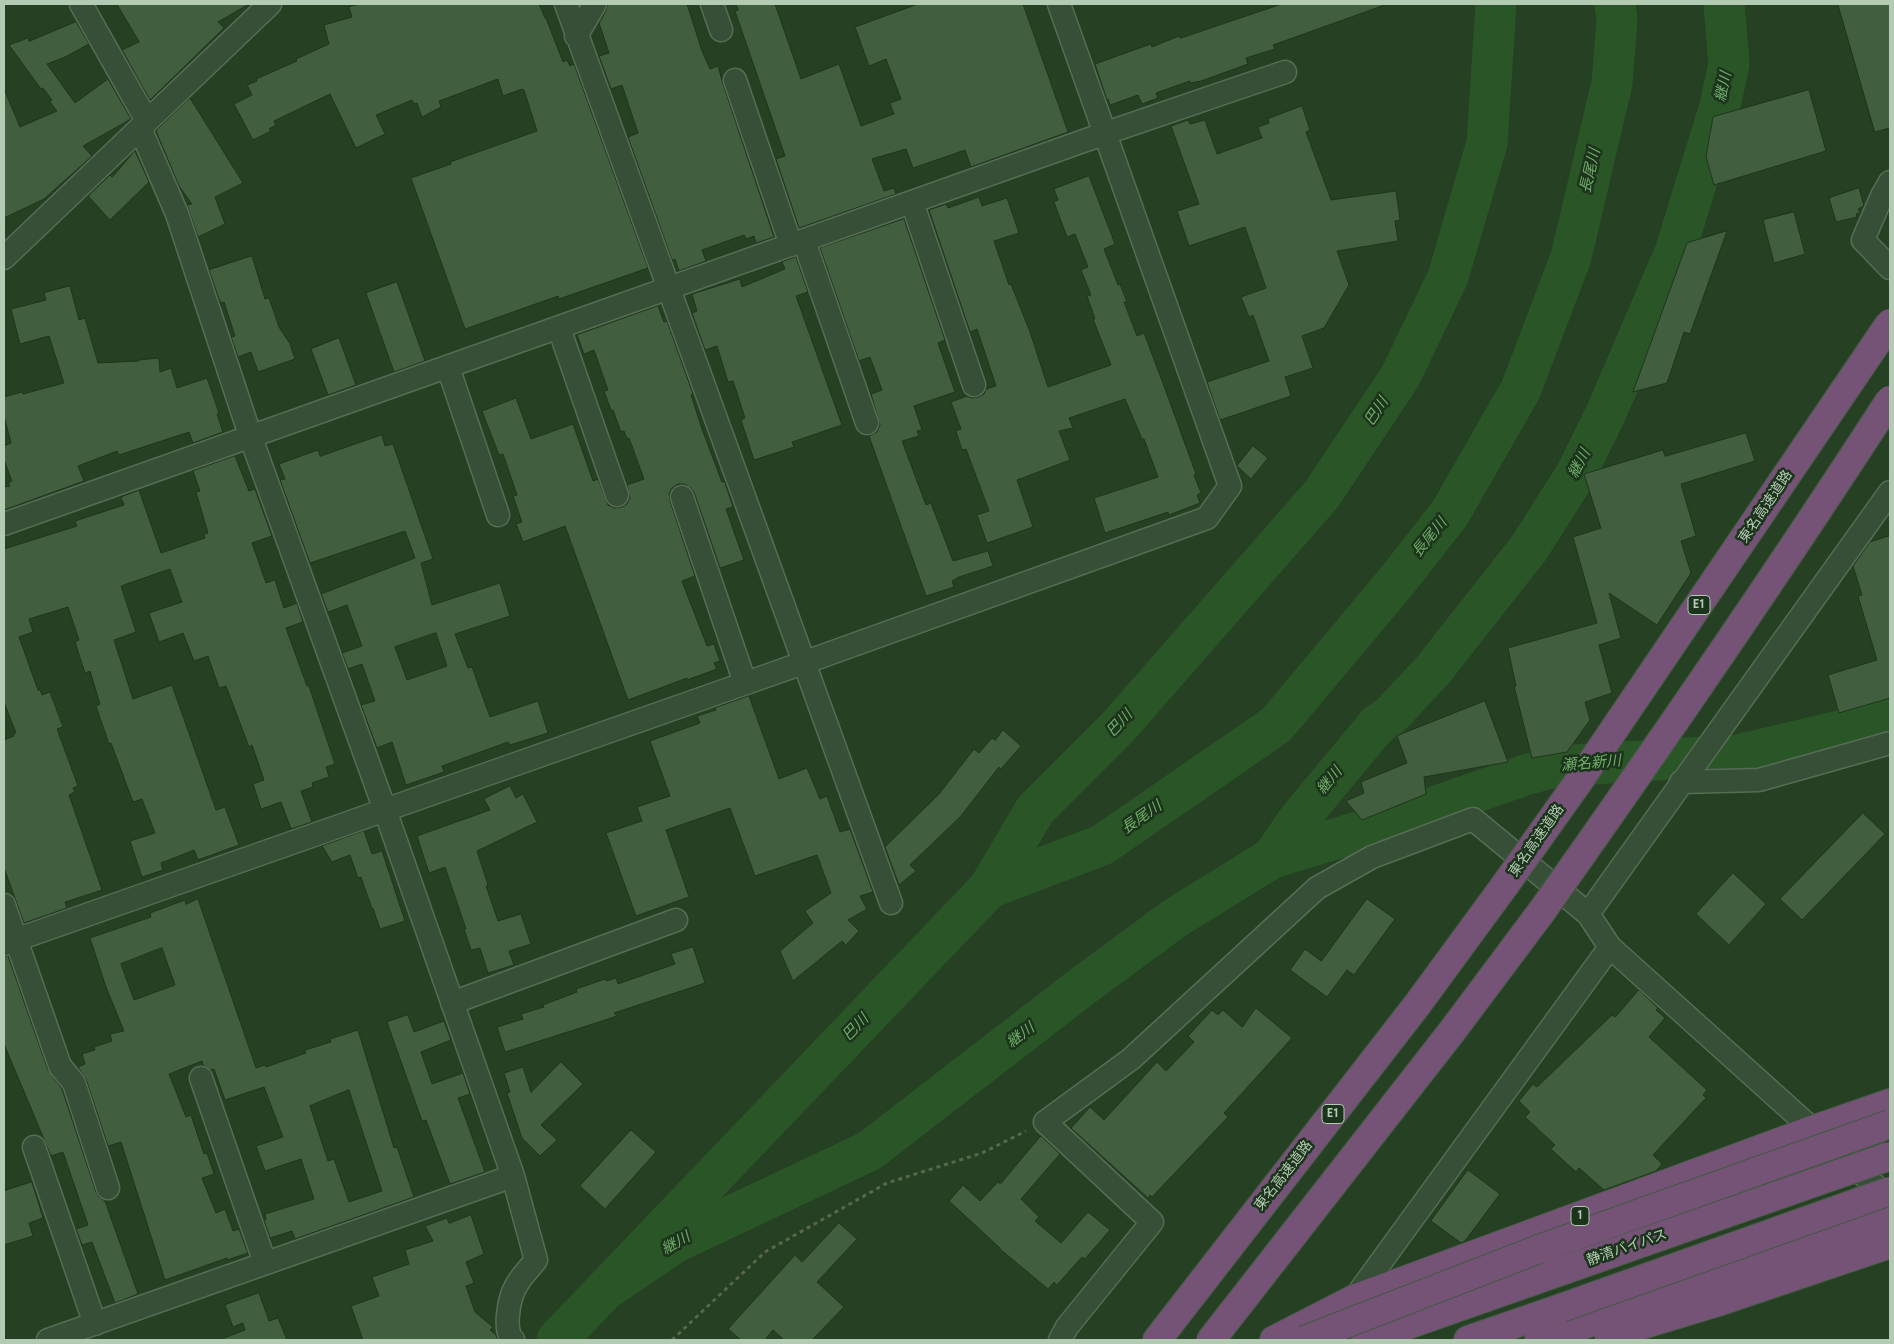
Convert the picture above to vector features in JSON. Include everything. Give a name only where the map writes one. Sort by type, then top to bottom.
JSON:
[{"type":"highway","name":"東名高速道路","points":[[1158,1340],[1417,1005],[1505,885],[1579,782],[1890,323]]},
{"type":"highway","points":[[1211,1340],[1453,1030],[1542,911],[1803,534],[1890,400]]},
{"type":"highway","name":"1","points":[[1274,1340],[1354,1299],[1890,1103]]},
{"type":"highway","name":"1","points":[[1304,1340],[1539,1249],[1890,1124]]},
{"type":"highway","name":"静清バイパス","points":[[1365,1340],[1890,1156]]},
{"type":"highway","points":[[1468,1340],[1890,1191]]},
{"type":"highway","points":[[1538,1340],[1890,1220]]},
{"type":"highway","points":[[1593,1340],[1718,1302],[1890,1244]]},
{"type":"street","points":[[82,4],[143,124],[177,214],[251,438],[385,810],[513,1176],[536,1260],[514,1288],[507,1320],[507,1337]]},
{"type":"street","points":[[4,258],[270,4]]},
{"type":"street","points":[[566,4],[891,903]]},
{"type":"street","points":[[576,36],[595,4]]},
{"type":"street","points":[[712,4],[721,30]]},
{"type":"street","points":[[9,942],[803,663],[1207,518],[1230,486],[1060,4]]},
{"type":"street","points":[[4,524],[251,438],[1106,133],[1285,72]]},
{"type":"street","points":[[735,80],[866,422]]},
{"type":"street","points":[[1890,182],[1863,240],[1890,268]]},
{"type":"street","points":[[912,202],[974,385]]},
{"type":"street","points":[[559,328],[617,495]]},
{"type":"street","points":[[448,367],[498,515]]},
{"type":"street","points":[[1588,914],[1890,492]]},
{"type":"street","points":[[682,497],[746,683]]},
{"type":"street","points":[[1682,782],[1759,780],[1890,743]]},
{"type":"street","points":[[1060,1340],[1067,1327],[1152,1222],[1045,1122],[1131,1059],[1317,888],[1372,857],[1473,819],[1588,914],[1610,947],[1890,1199]]},
{"type":"street","points":[[4,905],[9,942],[60,1066],[74,1083],[108,1188]]},
{"type":"street","points":[[452,1003],[676,920]]},
{"type":"street","points":[[1354,1299],[1610,947]]},
{"type":"street","points":[[201,1078],[266,1263]]},
{"type":"street","points":[[34,1146],[95,1324]]},
{"type":"street","points":[[48,1340],[513,1176]]},
{"type":"path","points":[[672,1340],[765,1252],[888,1183],[982,1153],[1045,1122]]},
{"type":"building","points":[[117,4],[249,4],[218,22],[224,28],[150,100],[122,50],[139,42]]},
{"type":"building","points":[[360,4],[539,4],[563,62],[567,60],[570,66],[574,64],[648,268],[559,299],[558,296],[465,329],[411,178],[537,131],[524,90],[522,89],[503,96],[498,79],[439,101],[441,107],[422,117],[417,103],[414,104],[412,100],[376,115],[385,134],[356,148],[330,94],[274,121],[276,125],[269,129],[271,131],[253,140],[234,104],[252,95],[247,85],[329,44],[324,25],[352,17],[349,7]]},
{"type":"building","points":[[608,4],[687,4],[702,51],[710,69],[718,66],[774,237],[756,243],[754,236],[746,239],[744,235],[702,250],[706,261],[679,271],[675,259],[672,260],[628,137],[638,133],[622,85],[611,89],[599,56],[609,53],[599,23]]},
{"type":"building","points":[[736,4],[775,4],[801,79],[839,64],[861,126],[894,114],[890,103],[901,99],[886,59],[869,66],[855,27],[918,4],[1023,4],[1068,132],[971,167],[965,150],[913,168],[906,149],[872,159],[884,191],[894,188],[896,194],[799,228],[776,159],[785,156],[735,11],[738,10]]},
{"type":"building","points":[[1282,4],[1381,4],[1382,6],[1273,45],[1275,49],[1246,58],[1248,64],[1201,81],[1190,83],[1190,81],[1156,93],[1158,98],[1142,104],[1138,95],[1110,105],[1107,100],[1095,64],[1151,44],[1152,47],[1179,36],[1180,38]]},
{"type":"building","points":[[1838,4],[1890,4],[1890,128],[1875,132]]},
{"type":"building","points":[[76,22],[89,44],[47,64],[75,103],[108,79],[131,119],[83,146],[92,156],[44,199],[4,218],[4,89],[20,127],[57,111],[50,102],[52,100],[43,88],[41,89],[9,45],[28,38],[29,41]]},
{"type":"building","points":[[1809,90],[1826,151],[1714,185],[1706,157],[1713,117]]},
{"type":"building","points":[[190,98],[243,183],[215,197],[225,224],[198,237],[187,205],[192,204],[179,186],[156,131]]},
{"type":"building","points":[[1302,106],[1310,130],[1306,132],[1331,200],[1396,191],[1400,220],[1395,221],[1398,241],[1337,251],[1349,285],[1324,328],[1302,336],[1313,368],[1285,377],[1291,396],[1220,420],[1207,382],[1269,361],[1253,315],[1249,317],[1241,297],[1266,288],[1245,227],[1189,246],[1177,211],[1199,204],[1171,126],[1188,120],[1190,124],[1205,120],[1217,154],[1262,138],[1258,127],[1269,123],[1268,119]]},
{"type":"building","points":[[135,151],[149,182],[110,220],[88,196],[110,175],[112,177]]},
{"type":"building","points":[[1089,176],[1115,244],[1104,249],[1127,302],[1124,302],[1137,336],[1144,333],[1196,474],[1194,475],[1201,493],[1197,495],[1200,503],[1169,515],[1168,512],[1105,533],[1094,498],[1158,477],[1144,439],[1142,439],[1125,399],[1069,418],[1073,428],[1059,431],[1070,460],[1017,480],[1033,527],[987,543],[977,515],[989,511],[966,449],[962,450],[956,431],[961,429],[951,402],[967,396],[972,398],[979,397],[984,394],[986,389],[996,386],[977,329],[970,332],[929,210],[946,204],[948,208],[979,197],[982,206],[1007,198],[1019,233],[994,241],[1009,285],[1011,284],[1030,332],[1048,387],[1111,365],[1093,319],[1095,319],[1087,296],[1091,295],[1081,270],[1088,267],[1075,234],[1067,237],[1054,202],[1058,200],[1054,189]]},
{"type":"building","points":[[1859,188],[1864,206],[1858,209],[1860,213],[1856,214],[1857,217],[1836,222],[1829,198]]},
{"type":"building","points":[[1794,212],[1805,254],[1774,263],[1763,220]]},
{"type":"building","points":[[904,219],[945,340],[938,343],[955,392],[914,406],[922,430],[917,431],[919,436],[902,441],[926,505],[931,503],[953,561],[988,551],[993,566],[959,577],[952,581],[954,587],[926,596],[869,436],[877,432],[880,425],[871,394],[882,390],[870,357],[859,361],[820,248]]},
{"type":"building","points":[[1727,231],[1690,334],[1684,332],[1667,383],[1633,392],[1687,243]]},
{"type":"building","points":[[252,256],[265,299],[269,298],[279,327],[290,344],[295,359],[258,372],[251,352],[238,357],[231,337],[235,336],[224,302],[221,303],[219,299],[209,270]]},
{"type":"building","points":[[796,257],[808,292],[796,296],[842,425],[792,442],[794,447],[754,460],[741,420],[745,418],[733,381],[728,382],[717,346],[705,350],[692,313],[697,311],[692,294],[740,279],[742,287],[785,269],[782,262]]},
{"type":"building","points":[[397,282],[425,361],[394,372],[366,293]]},
{"type":"building","points":[[70,286],[79,320],[85,318],[98,363],[159,358],[160,372],[171,368],[177,388],[207,378],[219,413],[217,414],[223,432],[193,443],[189,432],[119,455],[117,451],[78,466],[84,481],[4,510],[4,487],[10,486],[8,483],[12,481],[4,460],[4,446],[11,443],[4,416],[4,397],[64,383],[49,336],[20,344],[11,309],[46,300],[44,293]]},
{"type":"building","points":[[658,306],[664,322],[667,321],[693,394],[691,395],[702,429],[722,482],[725,482],[733,507],[726,509],[744,560],[720,568],[694,492],[685,484],[678,484],[672,488],[669,494],[670,501],[695,576],[682,581],[707,646],[714,644],[720,661],[714,663],[717,669],[628,700],[565,526],[523,542],[516,524],[522,522],[513,496],[517,495],[503,454],[499,455],[482,411],[516,398],[531,439],[573,424],[593,481],[598,479],[608,505],[615,508],[622,507],[627,504],[630,498],[627,485],[644,479],[629,438],[627,439],[624,431],[621,432],[613,410],[611,410],[604,391],[608,390],[594,350],[584,354],[577,335]]},
{"type":"building","points":[[339,338],[356,385],[328,395],[311,349]]},
{"type":"building","points":[[1746,433],[1755,461],[1681,484],[1696,536],[1681,541],[1691,573],[1657,625],[1609,593],[1621,638],[1599,645],[1612,693],[1585,702],[1590,720],[1567,752],[1532,758],[1514,686],[1516,686],[1508,648],[1597,623],[1573,537],[1601,528],[1584,474],[1663,450],[1665,456]]},
{"type":"building","points":[[382,435],[385,446],[393,444],[433,559],[421,563],[432,605],[500,583],[510,616],[455,634],[468,668],[472,667],[490,717],[538,701],[548,733],[510,745],[508,742],[442,766],[444,772],[406,785],[392,742],[377,748],[361,705],[375,701],[362,664],[348,669],[342,653],[362,646],[347,605],[328,612],[321,594],[415,558],[405,531],[310,563],[280,480],[285,479],[279,464],[318,450],[320,456]],"holes":[[[436,633],[447,666],[407,680],[395,647]]]},
{"type":"building","points":[[1253,446],[1268,458],[1251,479],[1237,466]]},
{"type":"building","points":[[235,456],[249,491],[255,489],[272,536],[252,543],[266,583],[275,580],[284,608],[297,603],[303,622],[286,628],[307,686],[309,686],[335,764],[326,767],[329,777],[312,783],[313,787],[301,791],[312,822],[291,829],[281,802],[261,809],[253,784],[264,780],[252,745],[249,747],[226,686],[219,688],[208,656],[194,661],[183,633],[159,642],[149,613],[182,602],[170,569],[121,586],[136,632],[114,640],[133,699],[172,685],[216,810],[225,807],[239,845],[198,860],[194,850],[161,863],[163,870],[142,877],[130,841],[155,833],[142,799],[133,802],[111,743],[109,744],[96,706],[100,704],[90,671],[85,673],[75,642],[79,640],[68,607],[29,619],[33,632],[19,637],[38,690],[40,690],[42,695],[50,692],[63,727],[57,729],[78,786],[73,788],[75,792],[69,795],[102,890],[65,902],[67,908],[24,923],[4,868],[4,740],[14,736],[13,734],[16,733],[4,702],[4,549],[77,526],[75,521],[124,505],[121,497],[139,490],[161,553],[205,538],[204,534],[208,533],[196,492],[200,491],[193,471]]},
{"type":"building","points":[[1890,536],[1890,698],[1839,713],[1828,675],[1877,660],[1858,596],[1862,595],[1853,566],[1870,542]]},
{"type":"building","points":[[749,696],[779,779],[807,768],[820,799],[827,796],[840,832],[850,829],[873,892],[860,896],[867,909],[848,920],[859,931],[846,945],[842,941],[793,981],[780,951],[813,923],[805,911],[831,893],[817,855],[755,876],[730,808],[666,830],[689,897],[636,916],[606,833],[642,821],[637,807],[670,796],[650,741],[700,723],[697,716]]},
{"type":"building","points":[[1485,701],[1508,762],[1424,777],[1426,794],[1362,820],[1346,801],[1364,793],[1361,782],[1407,763],[1397,736]]},
{"type":"building","points":[[1003,730],[1021,746],[1001,769],[999,767],[961,816],[910,865],[916,871],[899,885],[885,847],[939,794],[974,749],[979,753],[992,738],[995,740]]},
{"type":"building","points":[[510,786],[516,798],[523,794],[537,822],[477,851],[498,921],[521,914],[531,944],[509,951],[514,965],[488,973],[480,948],[471,950],[464,929],[466,929],[445,867],[429,873],[417,836],[490,810],[484,799]]},
{"type":"building","points":[[1863,813],[1885,834],[1802,920],[1780,899]]},
{"type":"building","points":[[364,831],[372,854],[382,851],[405,921],[380,929],[361,877],[358,878],[350,855],[332,862],[322,846]]},
{"type":"building","points":[[1733,873],[1766,904],[1729,945],[1696,914]]},
{"type":"building","points":[[198,899],[256,1068],[265,1065],[266,1067],[306,1053],[305,1050],[331,1042],[330,1039],[358,1030],[394,1148],[397,1147],[414,1197],[295,1239],[292,1231],[270,1238],[264,1220],[266,1219],[265,1214],[314,1199],[301,1159],[265,1171],[256,1146],[283,1137],[264,1087],[225,1100],[214,1069],[211,1070],[203,1065],[202,1061],[169,1074],[186,1117],[191,1115],[204,1154],[207,1153],[214,1174],[202,1178],[216,1213],[225,1209],[233,1231],[239,1229],[248,1253],[227,1260],[227,1258],[165,1280],[121,1142],[108,1146],[86,1079],[78,1067],[85,1064],[82,1054],[95,1050],[94,1047],[112,1041],[110,1034],[124,1031],[106,987],[90,938],[151,917],[150,913],[185,900],[186,904]],"holes":[[[162,948],[175,985],[134,1000],[121,964]],[[349,1090],[382,1191],[349,1202],[334,1159],[328,1161],[310,1106]]]},
{"type":"building","points":[[1367,899],[1395,919],[1354,975],[1347,970],[1327,997],[1290,970],[1305,949],[1321,961]]},
{"type":"building","points":[[693,947],[705,983],[614,1013],[617,1016],[505,1052],[497,1027],[523,1019],[521,1014],[544,1007],[543,1005],[577,992],[576,989],[605,979],[606,981],[616,978],[618,984],[675,964],[671,954]]},
{"type":"building","points":[[8,956],[48,1070],[62,1089],[96,1192],[105,1201],[138,1294],[115,1303],[92,1242],[82,1245],[76,1229],[88,1225],[63,1152],[51,1156],[4,1044],[4,957]]},
{"type":"building","points":[[1639,990],[1658,1008],[1656,1010],[1665,1018],[1649,1037],[1707,1090],[1703,1095],[1706,1098],[1653,1155],[1662,1164],[1656,1171],[1604,1190],[1579,1168],[1576,1172],[1551,1149],[1555,1145],[1525,1117],[1530,1112],[1519,1101],[1533,1084],[1537,1087],[1612,1015],[1615,1017]]},
{"type":"building","points":[[1256,1008],[1292,1038],[1224,1113],[1228,1117],[1152,1197],[1150,1195],[1148,1198],[1071,1128],[1090,1107],[1104,1120],[1157,1062],[1166,1071],[1194,1042],[1188,1036],[1212,1010],[1218,1015],[1223,1010],[1242,1027]]},
{"type":"building","points":[[408,1015],[414,1032],[444,1021],[451,1040],[421,1052],[432,1084],[463,1073],[470,1094],[458,1098],[485,1172],[450,1184],[426,1120],[422,1121],[387,1022]]},
{"type":"building","points":[[561,1062],[583,1084],[541,1125],[557,1140],[540,1156],[522,1138],[507,1093],[510,1092],[504,1073],[523,1067],[531,1092]]},
{"type":"building","points":[[631,1130],[656,1152],[605,1209],[580,1186]]},
{"type":"building","points":[[1041,1136],[1060,1154],[1021,1199],[1039,1217],[1035,1221],[1061,1243],[1088,1212],[1110,1230],[1085,1259],[1082,1257],[1057,1285],[1054,1282],[1048,1289],[1000,1249],[949,1201],[963,1185],[980,1201],[998,1182],[1000,1184]]},
{"type":"building","points":[[1468,1170],[1500,1194],[1465,1241],[1461,1243],[1431,1221]]},
{"type":"building","points":[[32,1182],[43,1218],[29,1223],[33,1236],[4,1245],[4,1191]]},
{"type":"building","points":[[471,1215],[484,1254],[466,1262],[474,1283],[466,1286],[475,1312],[493,1327],[490,1330],[496,1335],[498,1340],[363,1340],[351,1306],[379,1296],[372,1277],[409,1264],[405,1250],[433,1241],[425,1226],[447,1218],[449,1223]]},
{"type":"building","points":[[839,1223],[857,1239],[817,1282],[844,1307],[812,1340],[784,1340],[773,1330],[765,1340],[741,1340],[728,1329],[795,1255],[802,1262]]},
{"type":"building","points":[[259,1293],[269,1321],[278,1318],[287,1340],[224,1340],[224,1338],[245,1330],[243,1323],[233,1327],[225,1305]]},
{"type":"waterway","name":"巴川","points":[[557,1340],[989,888],[1035,810],[1118,727],[1322,494],[1400,377],[1448,277],[1487,143],[1496,4]]},
{"type":"waterway","name":"長尾川","points":[[989,888],[1102,845],[1276,725],[1396,582],[1450,513],[1521,389],[1571,257],[1612,83],[1617,20],[1615,4]]},
{"type":"waterway","name":"継川","points":[[605,1290],[674,1243],[869,1151],[1084,985],[1175,918],[1272,858],[1298,820],[1377,725],[1391,715],[1433,670],[1529,548],[1576,474],[1606,413],[1675,252],[1720,106],[1729,64],[1724,4]]},
{"type":"waterway","name":"瀬名新川","points":[[1272,858],[1388,823],[1525,775],[1559,766],[1738,755],[1890,719]]}]
